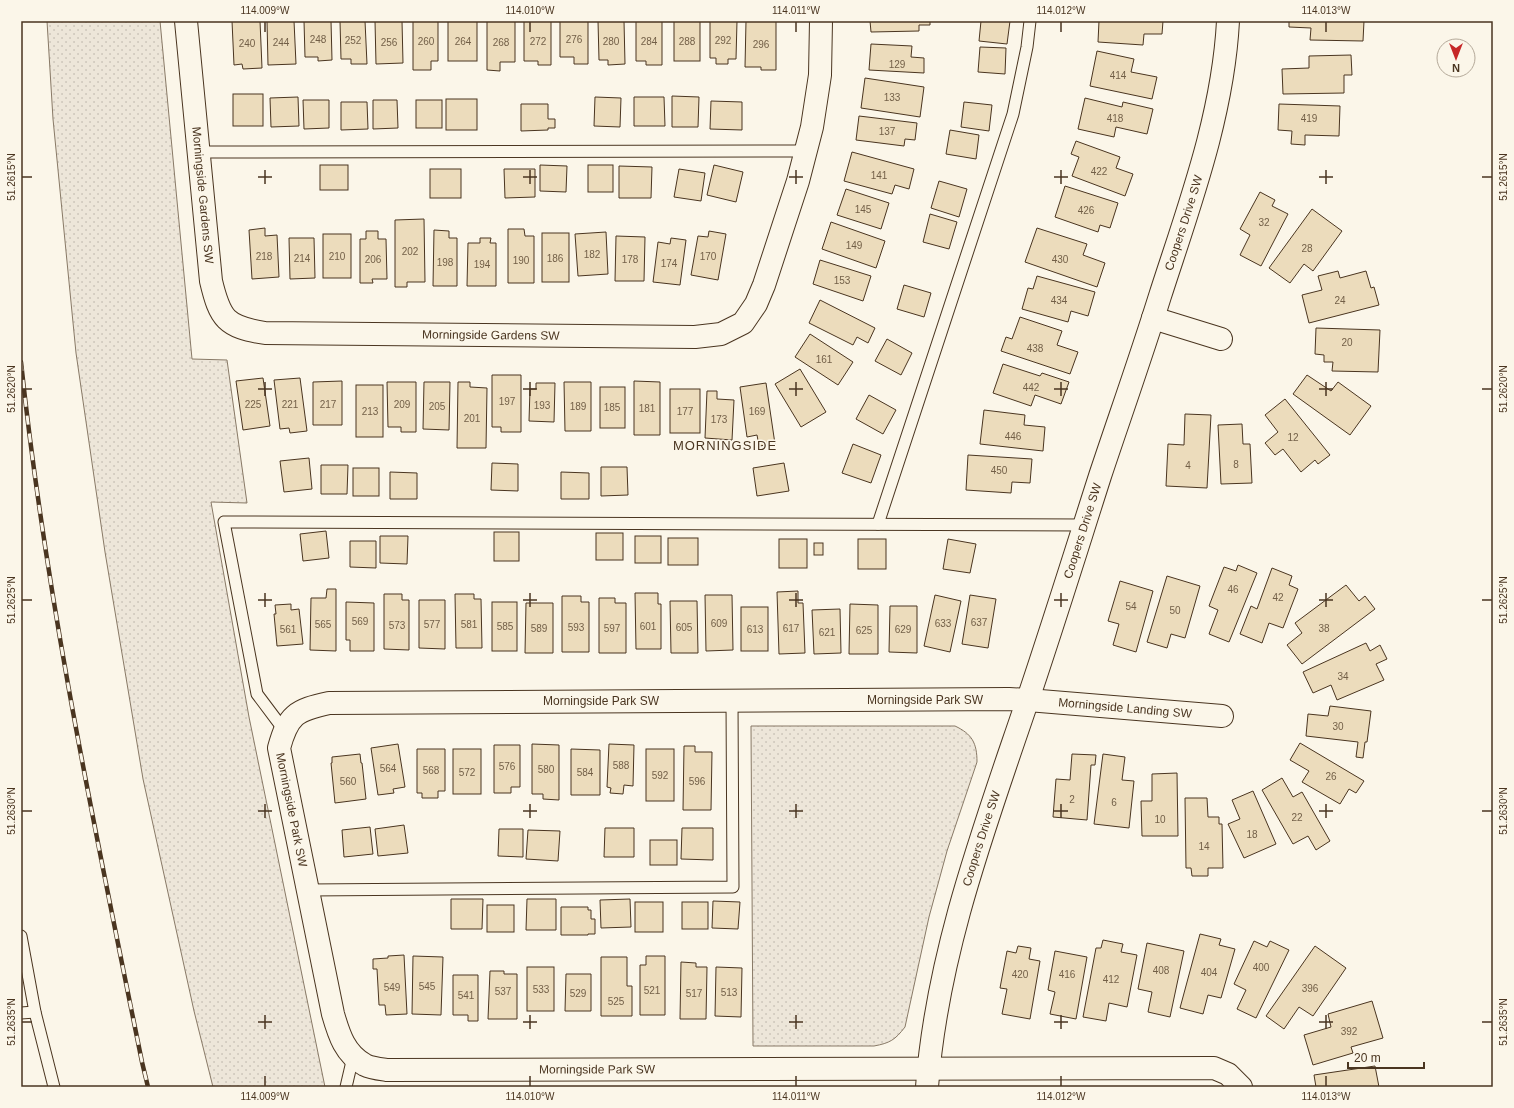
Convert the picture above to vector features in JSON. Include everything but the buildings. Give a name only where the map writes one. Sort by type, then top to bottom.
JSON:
[{"type":"street","name":"Morningside Gardens SW","points":[[186,21],[211,281],[216,304],[226,319],[245,330],[266,333],[695,336],[721,334],[743,323],[756,304],[764,285],[796,188],[812,126],[820,74],[821,21]]},
{"type":"street","name":"Coopers Drive SW","points":[[928,1078],[937,1008],[954,932],[967,883],[998,784],[1028,700],[1084,525],[1153,318],[1205,154],[1219,96],[1228,21]]},
{"type":"street","points":[[1153,318],[1221,339]]},
{"type":"street","name":"Morningside Park SW","points":[[1028,700],[329,703],[310,707],[292,716],[284,730],[279,748],[339,1037],[353,1057],[366,1066],[387,1070],[928,1078],[1214,1068],[1228,1074],[1241,1087]]},
{"type":"street","name":"Morningside Landing SW","points":[[1028,700],[1222,716]]},
{"type":"lane","points":[[878,524],[1013,114],[1027,47],[1030,21]]},
{"type":"lane","points":[[199,152],[806,151]]},
{"type":"lane","points":[[284,730],[257,694],[224,522],[1084,525]]},
{"type":"lane","points":[[308,890],[734,887],[732,701]]},
{"type":"lane","points":[[21,936],[35,1012],[54,1087]]},
{"type":"lane","points":[[21,1013],[35,1012]]},
{"type":"lane","points":[[346,1087],[353,1057]]},
{"type":"shaded area","points":[[47,21],[160,21],[192,359],[227,360],[247,503],[211,502],[249,717],[325,1087],[213,1087],[194,1011],[143,779],[105,552],[76,353],[53,119]]},
{"type":"shaded area","points":[[751,726],[955,726],[966,732],[975,744],[977,762],[947,851],[929,917],[905,1027],[895,1038],[884,1044],[874,1046],[753,1046]]},
{"type":"railway","points":[[21,362],[31,450],[73,714],[148,1087]]},
{"type":"district","name":"MORNINGSIDE","points":[[725,445]]}]
